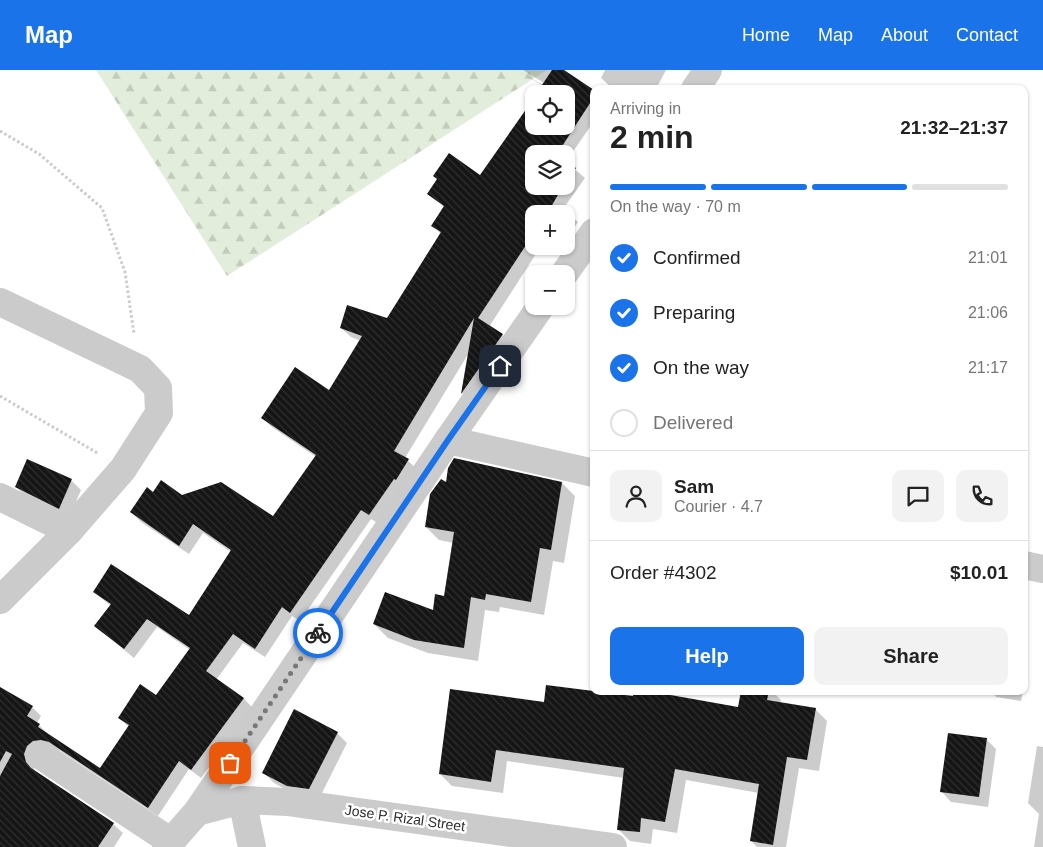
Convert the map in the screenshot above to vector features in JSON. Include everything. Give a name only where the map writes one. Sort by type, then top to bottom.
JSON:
[{"type":"street","points":[[698,85],[708,70]]},
{"type":"street","points":[[570,265],[590,238]]},
{"type":"street","points":[[0,302],[140,369],[158,388],[159,413],[123,469],[69,531],[0,600]]},
{"type":"street","points":[[40,755],[168,844],[197,812],[448,440],[536,315]]},
{"type":"street","points":[[448,440],[590,472]]},
{"type":"street","points":[[0,497],[69,531]]},
{"type":"street","points":[[1028,566],[1043,569]]},
{"type":"street","points":[[242,800],[252,847]]},
{"type":"street","name":"Jose P. Rizal Street","points":[[197,812],[242,800],[287,802],[613,847]]},
{"type":"path","points":[[0,131],[40,154],[102,208],[125,272],[140,369]]},
{"type":"path","points":[[0,396],[123,469]]},
{"type":"green space","points":[[96,70],[547,70],[227,276]]},
{"type":"building","points":[[552,70],[564,70],[590,87],[590,103],[575,126],[575,85],[542,85]]},
{"type":"building","points":[[525,111],[525,135],[569,135],[563,145],[525,145],[525,195],[558,195],[552,205],[525,205],[525,247],[478,318],[503,334],[461,394],[474,318],[394,451],[409,459],[396,480],[394,479],[369,515],[361,510],[290,613],[282,607],[255,649],[233,634],[206,671],[244,698],[191,770],[179,761],[148,808],[49,742],[33,741],[27,746],[24,754],[26,762],[31,768],[114,823],[98,847],[0,847],[0,776],[12,754],[6,751],[0,762],[0,687],[33,706],[27,716],[40,724],[38,727],[100,768],[129,725],[118,718],[140,684],[156,695],[190,648],[147,619],[124,649],[94,626],[111,604],[93,592],[111,564],[189,615],[231,550],[193,524],[179,546],[130,512],[147,487],[153,492],[161,480],[182,495],[221,482],[273,516],[316,455],[261,418],[295,367],[329,390],[362,336],[340,328],[347,305],[387,318],[441,232],[431,226],[444,206],[427,194],[437,179],[433,176],[449,153],[480,175]]},
{"type":"building","points":[[454,458],[562,482],[551,550],[540,548],[531,602],[486,594],[485,600],[471,597],[464,648],[414,640],[373,624],[385,592],[433,610],[435,594],[444,596],[454,532],[425,527],[430,494],[441,479],[446,482],[448,468]]},
{"type":"building","points":[[27,459],[72,479],[59,509],[15,487]]},
{"type":"building","points":[[546,685],[590,691],[590,695],[670,695],[738,707],[740,695],[768,695],[767,700],[816,708],[807,760],[787,757],[773,845],[750,841],[759,784],[675,769],[665,822],[641,818],[640,832],[617,830],[624,768],[496,750],[491,782],[439,774],[450,689],[544,702]]},
{"type":"building","points":[[294,709],[338,732],[309,789],[287,786],[262,773]]},
{"type":"building","points":[[948,733],[987,738],[979,797],[940,792]]},
{"type":"way so far","points":[[230,763],[318,633]]},
{"type":"route","points":[[318,633],[500,366]]}]
